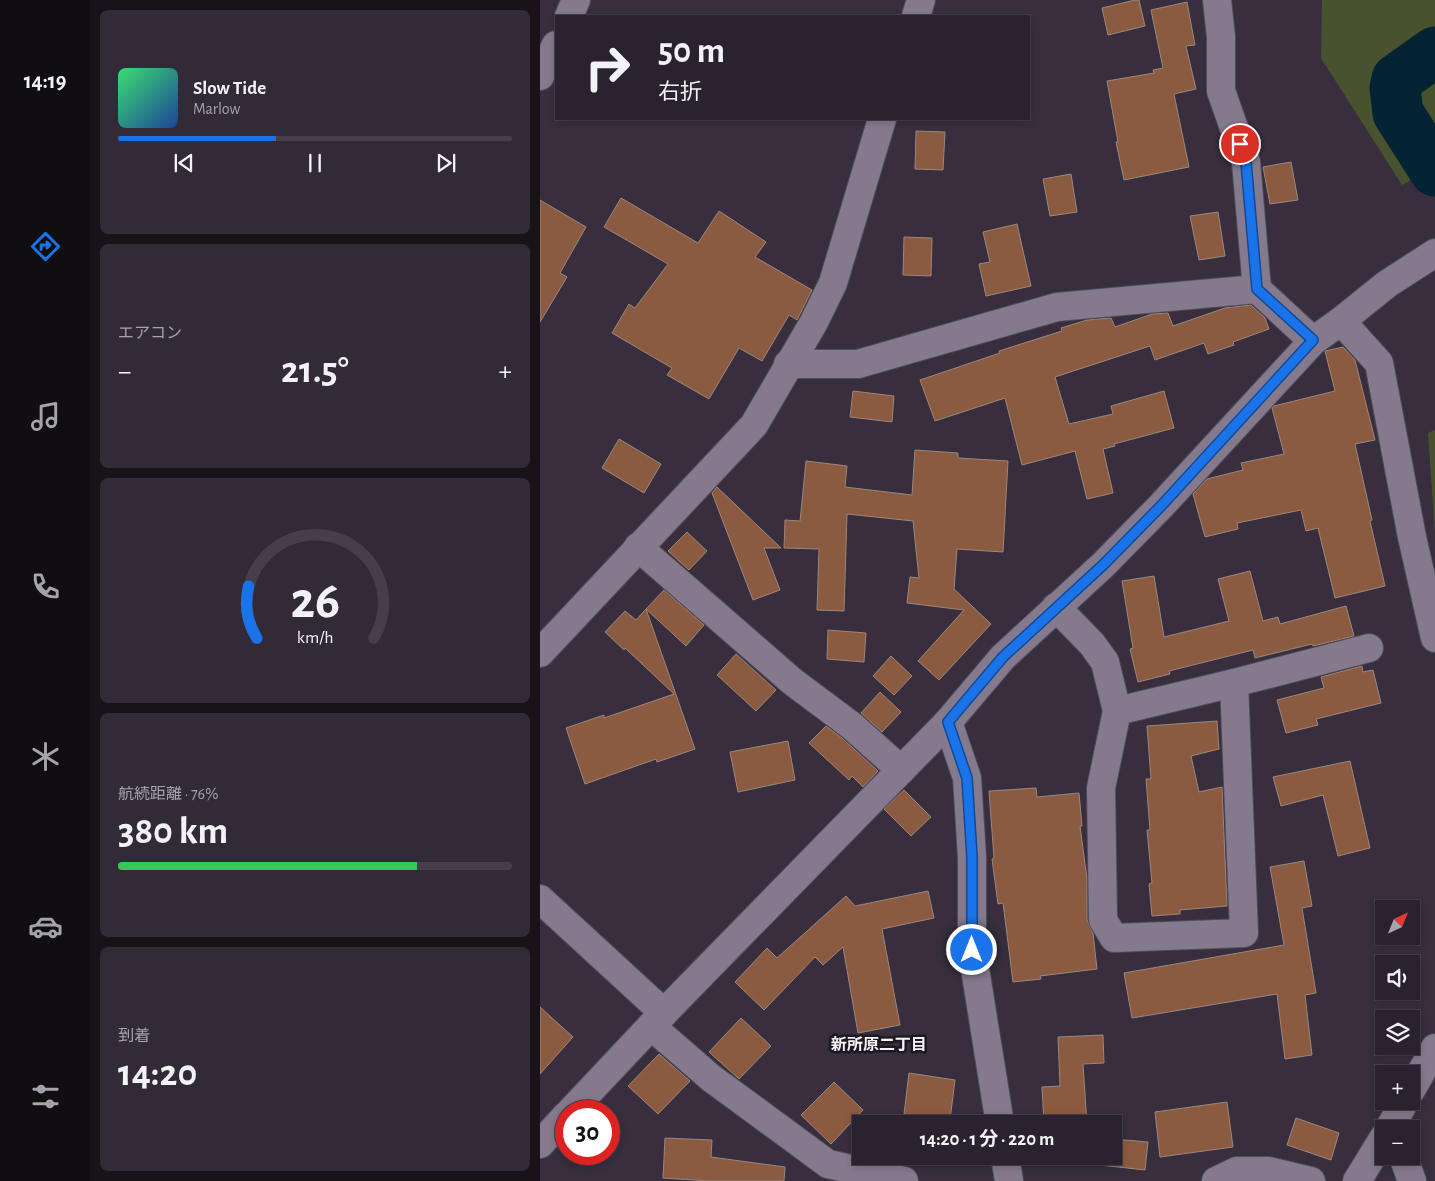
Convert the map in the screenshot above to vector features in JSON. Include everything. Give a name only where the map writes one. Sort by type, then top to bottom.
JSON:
[{"type":"street","points":[[569,15],[576,0]]},
{"type":"street","points":[[916,15],[921,0]]},
{"type":"street","points":[[1217,0],[1221,37],[1221,91],[1246,162],[1257,289],[1313,340]]},
{"type":"street","points":[[540,76],[555,47]]},
{"type":"street","points":[[540,653],[638,546],[754,425],[814,322],[833,283],[882,120]]},
{"type":"street","points":[[582,1100],[948,722],[1003,657],[1103,565],[1161,506],[1313,340],[1341,322],[1387,284],[1435,253]]},
{"type":"street","points":[[788,364],[858,364],[1057,307],[1257,289]]},
{"type":"street","points":[[1341,322],[1379,363],[1412,537],[1435,638]]},
{"type":"street","points":[[638,546],[793,682],[852,726],[901,770]]},
{"type":"street","points":[[1056,608],[1092,644],[1105,662],[1117,711],[1101,788],[1103,920],[1114,938],[1244,933],[1234,683]]},
{"type":"street","points":[[1117,711],[1369,648]]},
{"type":"street","points":[[948,722],[967,778],[972,857],[972,950],[999,1115]]},
{"type":"street","points":[[540,899],[658,1020],[711,1078],[828,1164],[904,1181]]},
{"type":"street","points":[[1420,1074],[1435,1048]]},
{"type":"street","points":[[540,1144],[555,1128]]},
{"type":"street","points":[[1357,1181],[1375,1152]]},
{"type":"street","points":[[1006,1165],[1009,1181]]},
{"type":"street","points":[[1406,1165],[1412,1181]]},
{"type":"street","points":[[1216,1181],[1236,1171],[1269,1171],[1311,1181]]},
{"type":"green space","points":[[1322,0],[1435,0],[1435,167],[1402,185],[1321,58]]},
{"type":"green space","points":[[1435,430],[1435,534],[1428,433]]},
{"type":"building","points":[[1139,0],[1145,26],[1108,35],[1102,8]]},
{"type":"building","points":[[1187,2],[1195,45],[1186,46],[1196,89],[1174,94],[1189,167],[1124,180],[1107,81],[1154,73],[1153,70],[1163,68],[1151,10]]},
{"type":"building","points":[[916,131],[945,132],[943,170],[915,169]]},
{"type":"building","points":[[1291,162],[1298,200],[1270,204],[1263,167]]},
{"type":"building","points":[[1071,174],[1077,212],[1050,216],[1043,179]]},
{"type":"building","points":[[621,198],[698,243],[719,211],[766,242],[755,257],[812,290],[797,320],[789,315],[762,361],[739,348],[709,399],[667,375],[672,368],[612,333],[629,304],[635,308],[668,264],[604,227]]},
{"type":"building","points":[[540,200],[586,227],[560,273],[567,277],[540,322]]},
{"type":"building","points":[[1218,212],[1225,256],[1199,260],[1190,216]]},
{"type":"building","points":[[1017,224],[1031,286],[986,296],[979,264],[990,262],[983,232]]},
{"type":"building","points":[[904,237],[932,238],[931,276],[903,275]]},
{"type":"building","points":[[1251,305],[1265,318],[1269,329],[1233,342],[1234,345],[1208,354],[1204,343],[1155,360],[1150,346],[1055,377],[1069,424],[1113,414],[1111,406],[1164,391],[1174,428],[1114,444],[1115,446],[1103,449],[1113,493],[1087,499],[1075,451],[1022,465],[1005,398],[935,421],[920,380],[1000,353],[999,351],[1062,331],[1061,328],[1087,320],[1111,318],[1115,327],[1152,314],[1168,313],[1173,326],[1225,308]]},
{"type":"building","points":[[1343,347],[1355,360],[1375,440],[1355,444],[1385,586],[1335,598],[1318,528],[1306,531],[1301,510],[1237,523],[1238,529],[1205,537],[1193,494],[1207,479],[1243,470],[1241,463],[1284,454],[1272,408],[1335,391],[1325,351]]},
{"type":"building","points":[[853,391],[894,396],[892,422],[850,417]]},
{"type":"building","points":[[619,439],[661,464],[644,493],[602,468]]},
{"type":"building","points":[[915,450],[958,453],[958,458],[1008,461],[1003,552],[957,549],[954,589],[991,624],[939,680],[918,661],[964,610],[907,603],[910,577],[919,578],[913,521],[847,514],[844,611],[817,610],[819,549],[784,548],[785,520],[800,521],[806,461],[847,466],[845,487],[912,495]]},
{"type":"building","points":[[717,487],[781,548],[764,548],[780,590],[753,600],[712,493]]},
{"type":"building","points":[[687,532],[707,551],[689,570],[668,551]]},
{"type":"building","points":[[1250,571],[1263,621],[1278,617],[1280,624],[1346,606],[1354,636],[1255,658],[1253,650],[1169,671],[1170,674],[1138,682],[1130,649],[1133,648],[1122,581],[1154,576],[1164,637],[1229,621],[1218,579]]},
{"type":"building","points":[[664,590],[704,625],[686,646],[646,609]]},
{"type":"building","points":[[646,609],[695,749],[657,762],[656,759],[585,784],[566,728],[604,715],[604,718],[674,694],[605,632],[625,611],[636,620]]},
{"type":"building","points":[[828,630],[866,633],[864,662],[827,659]]},
{"type":"building","points":[[736,654],[776,690],[756,711],[717,675]]},
{"type":"building","points":[[891,656],[912,676],[894,695],[873,676]]},
{"type":"building","points":[[1362,666],[1363,672],[1373,670],[1381,703],[1316,719],[1318,725],[1286,733],[1277,700],[1324,688],[1321,677]]},
{"type":"building","points":[[880,692],[901,712],[882,732],[861,713]]},
{"type":"building","points":[[1217,721],[1219,749],[1191,756],[1199,792],[1222,787],[1227,906],[1180,910],[1180,914],[1152,916],[1149,884],[1152,883],[1147,830],[1150,830],[1146,779],[1151,779],[1147,726]]},
{"type":"building","points":[[826,726],[878,771],[863,787],[852,776],[849,780],[809,743]]},
{"type":"building","points":[[788,741],[795,780],[738,792],[730,752]]},
{"type":"building","points":[[1350,761],[1370,848],[1338,856],[1323,795],[1281,806],[1273,777]]},
{"type":"building","points":[[1036,788],[1037,797],[1079,793],[1082,826],[1080,826],[1087,879],[1087,920],[1093,933],[1097,969],[1040,976],[1041,979],[1013,982],[1003,903],[998,904],[992,859],[994,858],[989,791]]},
{"type":"building","points":[[904,790],[931,817],[911,836],[884,809]]},
{"type":"building","points":[[1304,861],[1312,906],[1302,908],[1316,993],[1305,995],[1312,1055],[1285,1059],[1277,994],[1132,1018],[1124,973],[1284,945],[1270,867]]},
{"type":"building","points":[[928,891],[934,918],[882,929],[900,1025],[858,1033],[843,947],[823,965],[815,957],[764,1010],[735,982],[767,948],[777,958],[846,896],[855,906]]},
{"type":"building","points":[[540,1007],[573,1037],[540,1074]]},
{"type":"building","points":[[741,1018],[771,1046],[739,1079],[709,1052]]},
{"type":"building","points":[[1103,1035],[1104,1063],[1083,1064],[1086,1115],[1044,1115],[1042,1087],[1060,1086],[1058,1037]]},
{"type":"building","points":[[659,1054],[690,1081],[658,1114],[628,1086]]},
{"type":"building","points":[[909,1073],[955,1080],[951,1115],[904,1114]]},
{"type":"building","points":[[834,1082],[863,1110],[858,1115],[852,1115],[852,1122],[831,1144],[801,1115]]},
{"type":"building","points":[[1227,1102],[1233,1147],[1160,1157],[1155,1112]]},
{"type":"building","points":[[1296,1118],[1339,1133],[1331,1160],[1287,1145]]},
{"type":"building","points":[[665,1138],[712,1140],[711,1157],[785,1167],[784,1181],[709,1181],[663,1178]]},
{"type":"building","points":[[1122,1140],[1148,1142],[1145,1170],[1100,1165],[1122,1165]]},
{"type":"waterway","points":[[1435,52],[1397,79],[1395,88],[1398,113],[1435,171]]},
{"type":"district","name":"新所原二丁目","points":[[879,1044]]},
{"type":"route","points":[[972,950],[972,857],[967,778],[948,722],[1003,657],[1103,565],[1161,506],[1313,340],[1257,289],[1246,162],[1240,144]]}]
